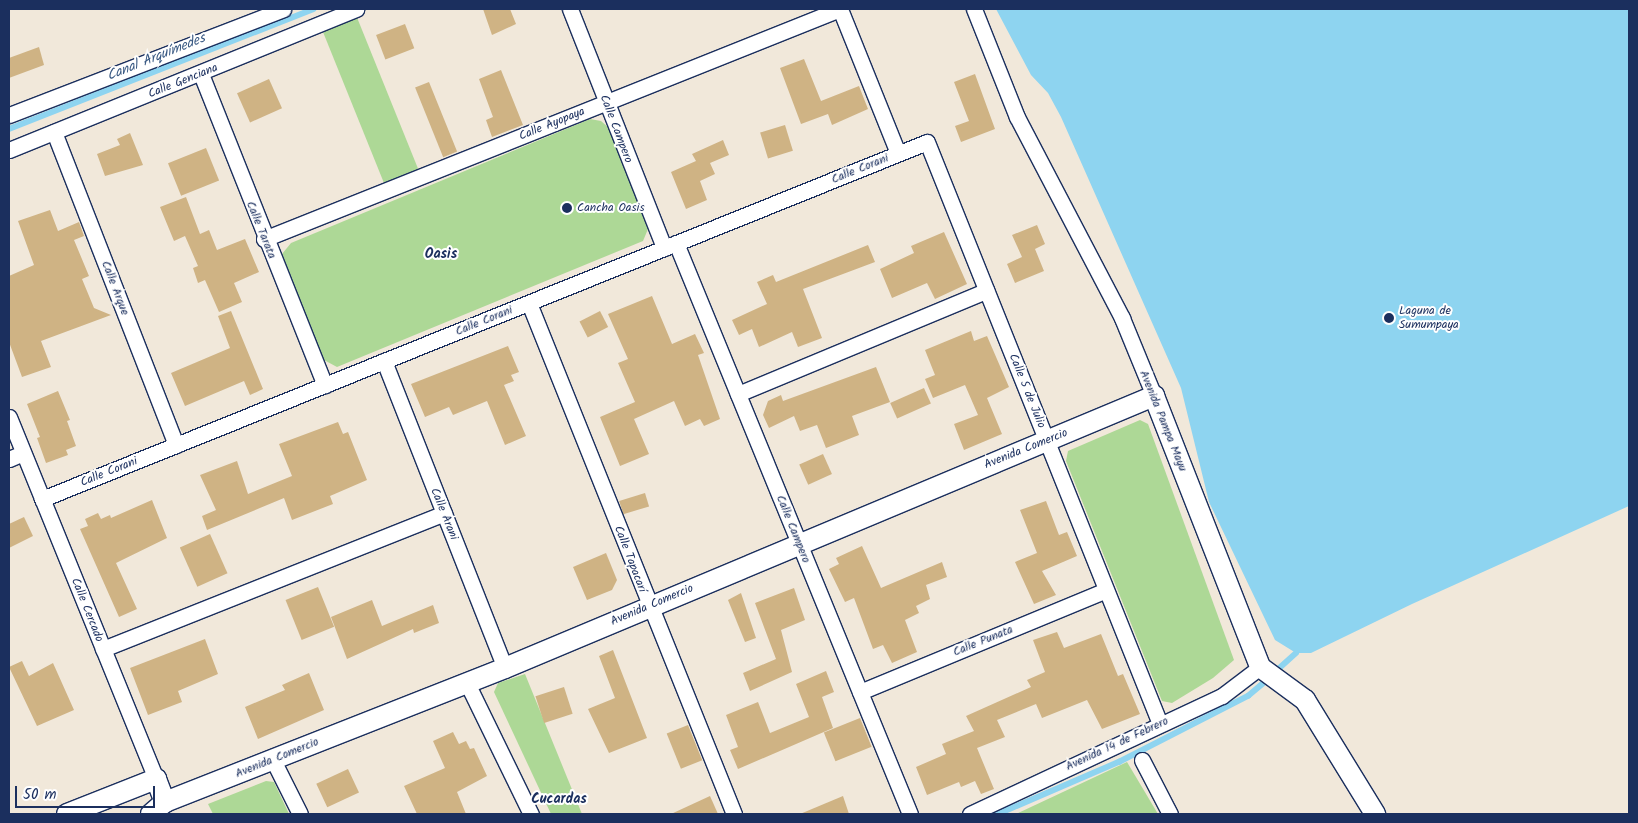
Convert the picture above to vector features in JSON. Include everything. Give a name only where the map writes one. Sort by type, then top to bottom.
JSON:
[{"type":"street","points":[[9,115],[283,9]]},
{"type":"street","name":"Calle Genciana","points":[[9,150],[201,74],[356,9]]},
{"type":"street","name":"Calle Campero","points":[[570,9],[606,103],[738,394],[910,814]]},
{"type":"street","points":[[840,9],[898,154]]},
{"type":"street","name":"Calle Ayopaya","points":[[264,239],[840,9]]},
{"type":"street","name":"Avenida Pampa Mayu","points":[[974,9],[1016,116],[1122,318],[1260,667]]},
{"type":"street","name":"Calle Tarata","points":[[201,74],[264,239],[325,385]]},
{"type":"street","name":"Calle Arque","points":[[54,132],[176,445]]},
{"type":"street","name":"Calle Corani","points":[[42,499],[927,142]]},
{"type":"street","name":"Calle 5 de Julio","points":[[927,142],[1160,724]]},
{"type":"street","points":[[738,394],[986,291]]},
{"type":"street","name":"Calle Tapacarí","points":[[529,302],[649,607],[734,814]]},
{"type":"street","name":"Calle Arani","points":[[384,361],[505,668]]},
{"type":"street","name":"Avenida Comercio","points":[[158,808],[505,668],[799,543],[1154,396]]},
{"type":"street","name":"Calle Cercado","points":[[9,418],[156,779],[158,808]]},
{"type":"street","points":[[9,459],[23,453]]},
{"type":"street","points":[[103,649],[444,513]]},
{"type":"street","name":"Calle Punata","points":[[860,692],[1106,590]]},
{"type":"street","points":[[1260,667],[1306,700],[1375,814]]},
{"type":"street","name":"Avenida 14 de Febrero","points":[[970,814],[1222,696],[1260,667]]},
{"type":"street","points":[[467,683],[531,814]]},
{"type":"street","points":[[273,760],[300,814]]},
{"type":"street","points":[[1142,760],[1170,814]]},
{"type":"street","points":[[67,814],[156,779]]},
{"type":"green space","points":[[356,15],[418,169],[384,183],[322,29]]},
{"type":"green space","points":[[590,119],[601,121],[609,128],[648,229],[643,241],[337,367],[324,360],[282,254],[291,243]]},
{"type":"green space","points":[[1140,420],[1148,424],[1234,660],[1213,678],[1172,703],[1162,701],[1066,461],[1068,451]]},
{"type":"green space","points":[[525,674],[582,814],[551,814],[494,692],[498,683]]},
{"type":"green space","points":[[1127,762],[1158,814],[1016,814]]},
{"type":"green space","points":[[266,781],[274,782],[289,814],[213,814],[208,804]]},
{"type":"water","name":"Laguna de Sumumpaya","points":[[996,9],[1629,9],[1629,506],[1412,604],[1311,653],[1296,653],[1275,640],[1209,502],[1181,388],[1061,117],[1048,93],[1031,75]]},
{"type":"building","points":[[483,9],[510,9],[516,24],[492,35]]},
{"type":"building","points":[[405,24],[414,48],[385,59],[376,35]]},
{"type":"building","points":[[39,47],[44,65],[9,78],[9,58]]},
{"type":"building","points":[[804,59],[821,101],[859,86],[868,109],[832,125],[828,114],[801,124],[780,68]]},
{"type":"building","points":[[501,70],[523,125],[492,137],[486,120],[493,117],[479,79]]},
{"type":"building","points":[[975,74],[995,129],[961,142],[955,126],[969,121],[954,82]]},
{"type":"building","points":[[269,79],[282,108],[250,122],[237,93]]},
{"type":"building","points":[[429,82],[457,152],[443,157],[415,88]]},
{"type":"building","points":[[785,125],[793,151],[768,158],[760,133]]},
{"type":"building","points":[[130,133],[143,165],[105,176],[97,154],[120,145],[117,139]]},
{"type":"building","points":[[723,140],[729,155],[710,163],[715,174],[700,181],[707,200],[686,209],[671,172],[696,161],[692,154]]},
{"type":"building","points":[[206,148],[219,180],[181,196],[168,163]]},
{"type":"building","points":[[186,197],[200,234],[209,230],[217,250],[245,239],[259,272],[234,283],[242,302],[219,312],[205,280],[198,283],[193,268],[198,266],[185,236],[174,241],[160,207]]},
{"type":"building","points":[[50,210],[58,231],[79,222],[84,236],[74,240],[89,276],[82,279],[94,308],[111,315],[41,341],[51,367],[22,377],[9,342],[9,276],[34,265],[18,221]]},
{"type":"building","points":[[1037,225],[1045,244],[1035,249],[1044,271],[1015,283],[1007,264],[1022,257],[1012,235]]},
{"type":"building","points":[[944,232],[967,284],[935,299],[927,283],[892,298],[880,269],[914,253],[911,246]]},
{"type":"building","points":[[868,245],[875,262],[803,289],[822,338],[798,347],[792,332],[759,347],[752,329],[739,335],[732,320],[767,304],[757,282],[773,275],[776,282]]},
{"type":"building","points":[[652,296],[672,344],[695,334],[704,353],[698,355],[720,419],[704,426],[700,419],[685,426],[674,401],[634,419],[649,454],[620,466],[600,417],[635,402],[618,363],[628,359],[608,314]]},
{"type":"building","points":[[231,311],[263,389],[250,395],[244,381],[185,406],[171,373],[230,348],[218,316]]},
{"type":"building","points":[[600,311],[608,327],[588,337],[580,321]]},
{"type":"building","points":[[971,331],[974,341],[987,336],[1009,387],[987,398],[1002,434],[964,450],[954,424],[978,415],[965,385],[933,398],[925,379],[935,375],[925,350]]},
{"type":"building","points":[[508,346],[519,372],[511,375],[514,381],[504,385],[526,436],[505,445],[487,401],[453,415],[449,407],[425,417],[411,384]]},
{"type":"building","points":[[876,367],[890,402],[852,416],[859,435],[826,448],[817,425],[800,431],[794,416],[769,428],[763,415],[768,401],[781,395],[783,401]]},
{"type":"building","points":[[924,388],[931,404],[897,419],[890,403]]},
{"type":"building","points":[[58,391],[70,420],[67,421],[76,446],[66,450],[68,455],[46,463],[37,438],[40,437],[27,404]]},
{"type":"building","points":[[338,422],[343,434],[348,432],[367,480],[330,496],[333,504],[292,520],[284,498],[207,530],[202,516],[216,510],[200,475],[237,461],[248,494],[292,476],[279,444]]},
{"type":"building","points":[[823,454],[832,474],[808,485],[799,465]]},
{"type":"building","points":[[645,493],[649,506],[623,514],[619,501]]},
{"type":"building","points":[[152,500],[167,538],[116,563],[137,609],[119,617],[80,529],[88,526],[85,519],[98,513],[101,519],[110,515],[111,518]]},
{"type":"building","points":[[1046,501],[1059,535],[1067,532],[1077,556],[1042,571],[1056,595],[1034,604],[1015,562],[1037,553],[1020,510]]},
{"type":"building","points":[[24,517],[33,536],[9,548],[9,524]]},
{"type":"building","points":[[210,534],[227,573],[197,587],[180,547]]},
{"type":"building","points":[[862,546],[881,588],[942,562],[947,577],[926,585],[930,599],[916,606],[919,613],[905,620],[917,652],[892,663],[883,645],[873,649],[854,598],[845,602],[829,569],[839,564],[836,558]]},
{"type":"building","points":[[606,553],[617,580],[612,590],[587,600],[573,567]]},
{"type":"building","points":[[318,587],[334,627],[302,640],[286,600]]},
{"type":"building","points":[[794,588],[805,620],[781,630],[792,672],[750,691],[743,673],[776,659],[755,603]]},
{"type":"building","points":[[741,593],[756,638],[745,642],[728,600]]},
{"type":"building","points":[[372,600],[382,626],[433,605],[439,623],[414,633],[413,629],[347,659],[331,617]]},
{"type":"building","points":[[1057,632],[1064,648],[1101,634],[1118,676],[1123,674],[1140,714],[1102,729],[1087,700],[1042,718],[1036,704],[997,720],[1005,737],[977,748],[994,789],[981,794],[975,781],[961,787],[959,782],[927,795],[916,767],[946,754],[942,744],[974,731],[966,716],[1031,687],[1027,680],[1045,672],[1033,640]]},
{"type":"building","points":[[205,639],[218,674],[178,691],[182,702],[148,715],[130,668]]},
{"type":"building","points":[[613,650],[647,738],[609,753],[588,709],[615,698],[599,656]]},
{"type":"building","points":[[22,661],[29,676],[53,663],[74,710],[37,726],[9,667]]},
{"type":"building","points":[[826,671],[834,692],[822,697],[833,728],[738,769],[730,750],[738,747],[726,715],[758,702],[770,733],[809,717],[796,684]]},
{"type":"building","points":[[309,673],[324,710],[258,739],[245,707],[285,690],[282,685]]},
{"type":"building","points":[[564,687],[573,714],[544,723],[535,696]]},
{"type":"building","points":[[860,718],[872,747],[835,761],[824,733]]},
{"type":"building","points":[[688,725],[702,760],[681,769],[667,734]]},
{"type":"building","points":[[453,732],[459,744],[466,741],[470,749],[474,748],[487,776],[457,792],[466,814],[417,814],[404,786],[445,768],[433,741]]},
{"type":"building","points":[[348,769],[359,793],[327,807],[316,784]]},
{"type":"building","points":[[710,796],[718,814],[671,814]]},
{"type":"building","points":[[843,796],[849,814],[800,814]]},
{"type":"waterway","name":"Canal Arquímedes","points":[[9,129],[313,9]]},
{"type":"waterway","points":[[1275,672],[1296,653]]},
{"type":"waterway","points":[[998,814],[1119,762],[1248,696],[1268,679]]},
{"type":"place","name":"Cancha Oasis","points":[[567,208]]},
{"type":"place","name":"Laguna de Sumumpaya","points":[[1389,318]]},
{"type":"district","name":"Oasis","points":[[441,254]]},
{"type":"district","name":"Cucardas","points":[[559,799]]}]
